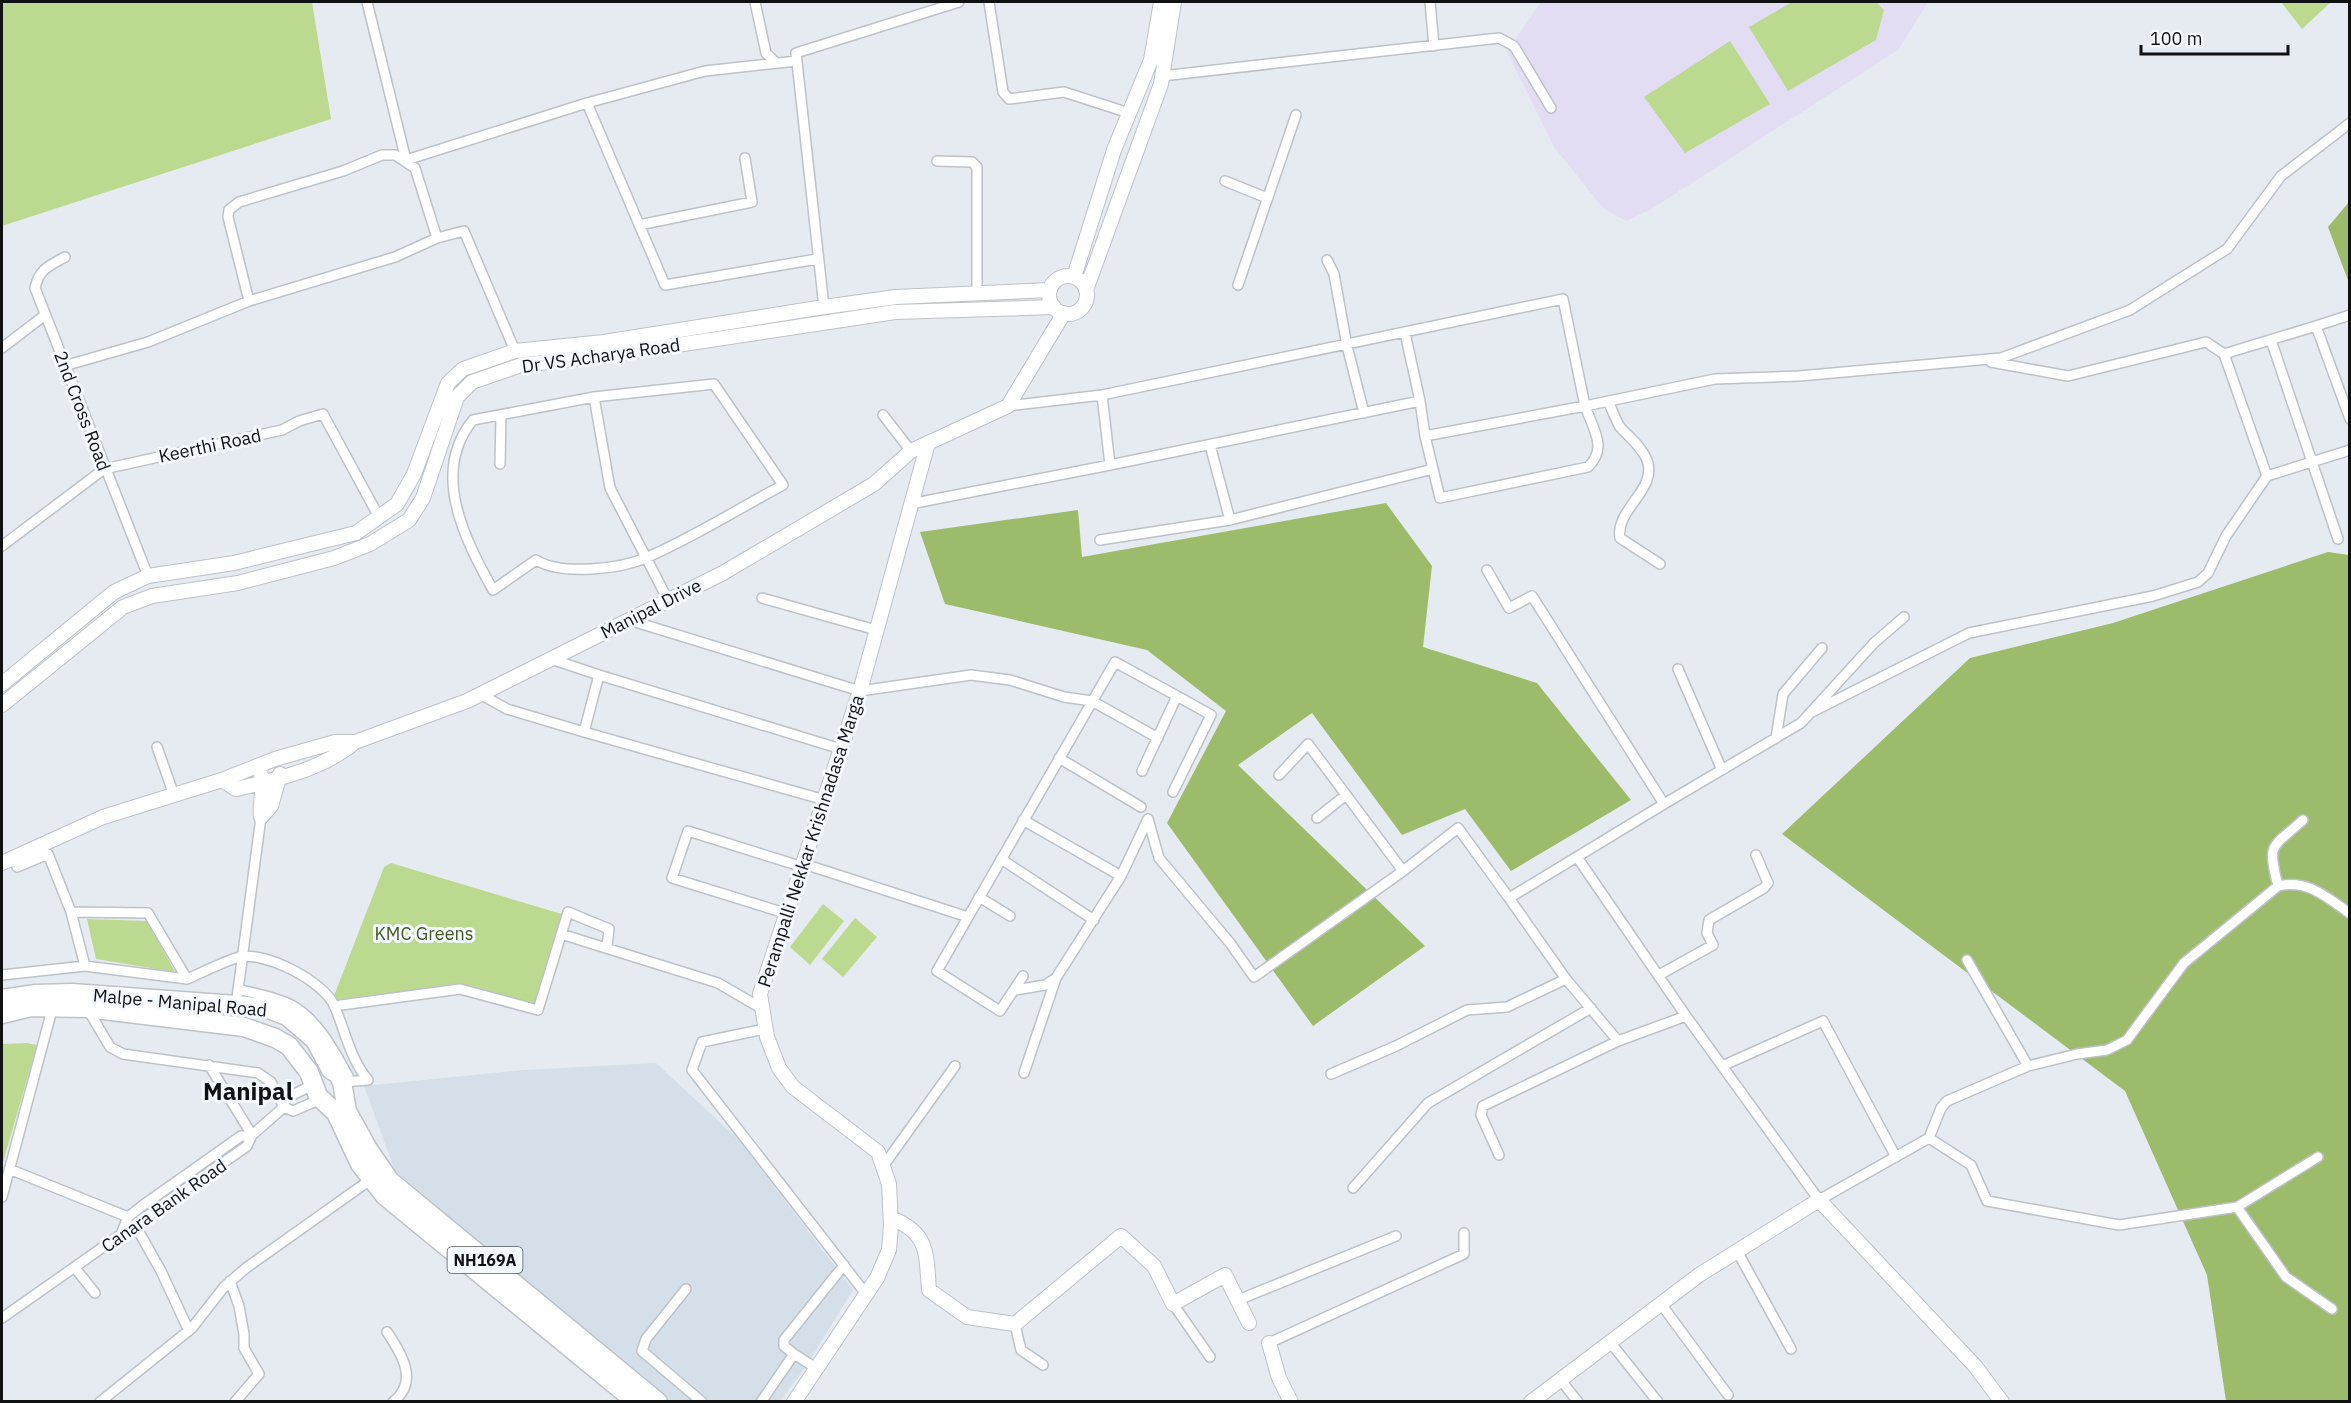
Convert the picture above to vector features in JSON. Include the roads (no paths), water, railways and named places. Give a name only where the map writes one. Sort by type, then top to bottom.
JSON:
[{"type":"highway","name":"Malpe - Manipal Road","points":[[2,999],[36,994],[72,993],[237,997],[287,1016],[315,1040],[342,1082]]},
{"type":"highway","name":"Malpe - Manipal Road","points":[[2,1014],[53,1006],[243,1027],[263,1033],[289,1046],[309,1072],[318,1092]]},
{"type":"highway","points":[[319,1074],[342,1082],[331,1101],[318,1092],[319,1074]]},
{"type":"highway","name":"NH169A","points":[[342,1082],[348,1111],[357,1131],[390,1181],[658,1401]]},
{"type":"highway","name":"NH169A","points":[[318,1092],[336,1113],[370,1180],[404,1212],[636,1401]]},
{"type":"street","points":[[367,2],[406,160]]},
{"type":"street","points":[[755,2],[766,53],[775,62]]},
{"type":"street","points":[[824,307],[796,53],[959,2]]},
{"type":"street","points":[[988,2],[1003,92],[1009,99],[1064,92],[1129,113]]},
{"type":"street","points":[[1074,277],[1114,150],[1151,60],[1161,2]]},
{"type":"street","points":[[1059,310],[1081,308],[1085,303],[1086,290],[1162,76],[1174,2]]},
{"type":"street","points":[[1430,2],[1434,46]]},
{"type":"street","points":[[1162,76],[1499,38],[1507,40],[1514,46],[1551,108]]},
{"type":"street","points":[[406,160],[587,103],[705,71],[797,61]]},
{"type":"street","points":[[587,103],[665,285],[817,259]]},
{"type":"street","points":[[1239,285],[1296,115]]},
{"type":"street","points":[[1425,436],[1715,379],[1799,376],[2001,358],[2130,310],[2227,249],[2281,176],[2349,123]]},
{"type":"street","points":[[249,302],[228,217],[233,205],[343,171],[382,155],[395,154],[415,168],[437,238]]},
{"type":"street","points":[[639,225],[752,202],[745,158]]},
{"type":"street","points":[[937,161],[972,162],[977,167],[977,294]]},
{"type":"street","points":[[1225,181],[1267,198]]},
{"type":"street","points":[[64,366],[148,342],[249,302],[395,257],[437,238],[464,231],[515,351]]},
{"type":"street","name":"2nd Cross Road","points":[[65,257],[42,269],[37,277],[35,288],[104,469],[148,576]]},
{"type":"street","points":[[1327,260],[1334,274],[1347,346],[1364,413]]},
{"type":"street","points":[[1074,277],[1086,290]]},
{"type":"street","points":[[1059,310],[1049,296],[1050,290],[1056,280],[1074,277]]},
{"type":"street","name":"Dr VS Acharya Road","points":[[2,705],[36,674],[123,607],[152,596],[238,583],[334,558],[370,544],[409,520],[423,498],[457,397],[472,382],[521,365],[824,307],[896,297],[1050,290]]},
{"type":"street","points":[[928,443],[1008,406],[1102,395],[1347,346],[1405,333],[1563,299],[1585,406],[1600,448],[1597,458],[1588,467],[1440,498],[1425,436],[1405,333]]},
{"type":"street","points":[[1008,406],[1041,352],[1059,310]]},
{"type":"street","name":"Dr VS Acharya Road","points":[[2,684],[114,592],[148,576],[234,563],[356,533],[397,504],[414,474],[448,383],[463,369],[515,351],[604,349],[894,312],[1059,310]]},
{"type":"street","points":[[2,348],[45,315]]},
{"type":"street","points":[[2224,354],[2349,315]]},
{"type":"street","points":[[2316,326],[2349,419]]},
{"type":"street","points":[[2271,340],[2338,539]]},
{"type":"street","points":[[1979,360],[2068,376],[2206,342],[2224,354],[2267,476]]},
{"type":"street","points":[[714,384],[783,485],[646,558],[566,570],[545,565],[536,560],[493,590],[460,524],[454,494],[454,461],[465,430],[473,420],[594,397],[714,384]]},
{"type":"street","points":[[1102,395],[1110,465]]},
{"type":"street","points":[[594,397],[610,488],[668,600]]},
{"type":"street","points":[[910,504],[1420,401]]},
{"type":"street","points":[[1608,401],[1618,425],[1647,461],[1648,474],[1643,489],[1620,523],[1620,538],[1660,564]]},
{"type":"street","name":"Keerthi Road","points":[[2,546],[104,469],[282,430],[299,421],[323,414],[379,517]]},
{"type":"street","points":[[500,464],[501,415]]},
{"type":"street","points":[[883,415],[911,451]]},
{"type":"street","name":"Manipal Drive","points":[[355,742],[480,694],[723,573],[874,484],[911,451],[928,443]]},
{"type":"street","name":"Perampalli Nekkar Krishnadasa Marga","points":[[794,1401],[877,1278],[889,1250],[891,1218],[889,1184],[878,1152],[793,1087],[779,1068],[765,1029],[760,994],[860,691],[928,443]]},
{"type":"street","points":[[1210,445],[1230,520]]},
{"type":"street","points":[[1812,712],[1969,633],[2153,596],[2198,582],[2208,573],[2226,536],[2267,476],[2349,450]]},
{"type":"street","points":[[1100,540],[1230,520],[1433,468]]},
{"type":"street","points":[[234,563],[238,583]]},
{"type":"street","points":[[1487,570],[1509,608],[1532,596],[1664,804]]},
{"type":"street","points":[[762,598],[876,630]]},
{"type":"street","points":[[1509,898],[1802,723],[1874,643],[1904,617]]},
{"type":"street","points":[[629,620],[860,691],[971,675],[1010,680],[1064,697],[1092,701],[1158,738]]},
{"type":"street","points":[[1776,738],[1783,694],[1822,648]]},
{"type":"street","points":[[551,659],[841,749]]},
{"type":"street","points":[[26,663],[36,674]]},
{"type":"street","points":[[1023,976],[1000,1011],[937,971],[1115,663],[1211,716],[1173,792]]},
{"type":"street","points":[[1678,669],[1722,770]]},
{"type":"street","points":[[584,732],[599,675]]},
{"type":"street","points":[[480,694],[507,709],[825,800]]},
{"type":"street","points":[[1142,771],[1177,696]]},
{"type":"street","points":[[2,863],[103,817],[221,781],[269,761],[335,742],[355,742]]},
{"type":"street","points":[[221,781],[236,789],[264,783],[339,756],[355,742]]},
{"type":"street","points":[[1279,775],[1308,744],[1403,871]]},
{"type":"street","points":[[157,747],[174,795]]},
{"type":"street","points":[[1059,758],[1140,807]]},
{"type":"street","points":[[261,817],[271,806],[282,766],[269,761]]},
{"type":"street","points":[[237,997],[261,817],[259,803],[264,783],[261,775],[269,761]]},
{"type":"street","points":[[1317,818],[1346,795]]},
{"type":"street","points":[[1024,1073],[1056,978],[1121,876],[1148,819],[1159,858],[1225,936],[1254,977],[1403,871],[1458,828],[1566,979],[1618,1041]]},
{"type":"street","points":[[1023,820],[1121,876]]},
{"type":"street","points":[[2278,886],[2270,854],[2273,847],[2303,820]]},
{"type":"street","points":[[788,914],[672,878],[688,831],[968,917]]},
{"type":"street","points":[[17,867],[48,854],[71,912],[85,966]]},
{"type":"street","points":[[1659,975],[1705,952],[1713,945],[1707,933],[1709,921],[1764,888],[1768,883],[1756,855]]},
{"type":"street","points":[[1577,857],[1686,1016],[1819,1200],[1975,1366],[2002,1401]]},
{"type":"street","points":[[1001,859],[1094,920]]},
{"type":"street","points":[[1531,1401],[1661,1304],[1737,1251],[1819,1200],[1929,1138],[1941,1108],[1947,1101],[2028,1066],[2077,1054],[2107,1050],[2127,1040],[2184,963],[2278,886],[2289,883],[2318,890],[2349,913]]},
{"type":"street","points":[[979,897],[1010,915]]},
{"type":"street","points":[[71,912],[148,914],[188,979]]},
{"type":"street","points":[[334,1006],[460,989],[538,1010],[568,912],[609,929],[607,946]]},
{"type":"street","points":[[561,934],[607,946],[718,983],[761,1008]]},
{"type":"street","points":[[2,975],[85,966],[188,979],[241,957],[284,964],[323,989],[334,1006],[357,1068],[368,1080],[342,1082]]},
{"type":"street","points":[[1967,960],[2028,1066]]},
{"type":"street","points":[[1015,990],[1045,985],[1056,978]]},
{"type":"street","points":[[1330,1074],[1396,1046],[1467,1010],[1507,1007],[1566,979]]},
{"type":"street","points":[[2,1197],[53,1006]]},
{"type":"street","points":[[87,1008],[110,1047],[123,1054],[258,1073],[271,1082],[284,1107],[293,1111],[318,1092]]},
{"type":"street","points":[[1353,1188],[1428,1103],[1591,1008]]},
{"type":"street","points":[[1499,1155],[1481,1115],[1483,1106],[1618,1041],[1686,1016]]},
{"type":"street","points":[[1722,1066],[1822,1021],[1896,1157]]},
{"type":"street","points":[[765,1029],[702,1042],[692,1070],[866,1294]]},
{"type":"street","points":[[122,1232],[128,1217],[241,1136],[252,1135],[209,1065]]},
{"type":"street","points":[[884,1165],[955,1066]]},
{"type":"street","name":"Canara Bank Road","points":[[2,1318],[247,1146],[252,1135],[284,1107],[286,1098],[318,1092]]},
{"type":"street","points":[[1929,1138],[1971,1165],[1987,1201],[2119,1225],[2237,1207],[2318,1157]]},
{"type":"street","points":[[9,1169],[128,1217]]},
{"type":"street","points":[[100,1401],[189,1331],[230,1281],[370,1180]]},
{"type":"street","points":[[2237,1207],[2286,1277],[2332,1309]]},
{"type":"street","points":[[891,1218],[910,1225],[925,1245],[929,1290],[967,1317],[1016,1324],[1121,1236],[1154,1266],[1173,1304],[1210,1357]]},
{"type":"street","points":[[135,1225],[161,1271],[189,1331]]},
{"type":"street","points":[[1291,1401],[1279,1378],[1269,1343],[1464,1254],[1464,1233]]},
{"type":"street","points":[[1238,1300],[1396,1236]]},
{"type":"street","points":[[1737,1251],[1791,1349]]},
{"type":"street","points":[[816,1368],[784,1346],[784,1340],[844,1265]]},
{"type":"street","points":[[75,1268],[95,1293]]},
{"type":"street","points":[[1173,1304],[1225,1275],[1249,1323]]},
{"type":"street","points":[[230,1281],[241,1315],[244,1334],[243,1348],[259,1374],[235,1401]]},
{"type":"street","points":[[686,1289],[646,1339],[642,1350],[702,1401]]},
{"type":"street","points":[[1661,1304],[1728,1395]]},
{"type":"street","points":[[1016,1324],[1021,1350],[1043,1365]]},
{"type":"street","points":[[387,1332],[397,1347],[407,1370],[406,1387],[393,1401]]},
{"type":"street","points":[[1611,1342],[1658,1401]]},
{"type":"street","points":[[761,1401],[794,1354]]},
{"type":"street","points":[[1560,1379],[1578,1401]]},
{"type":"district","name":"Manipal","points":[[248,1092]]},
{"type":"park label","name":"KMC Greens","points":[[424,934]]}]
